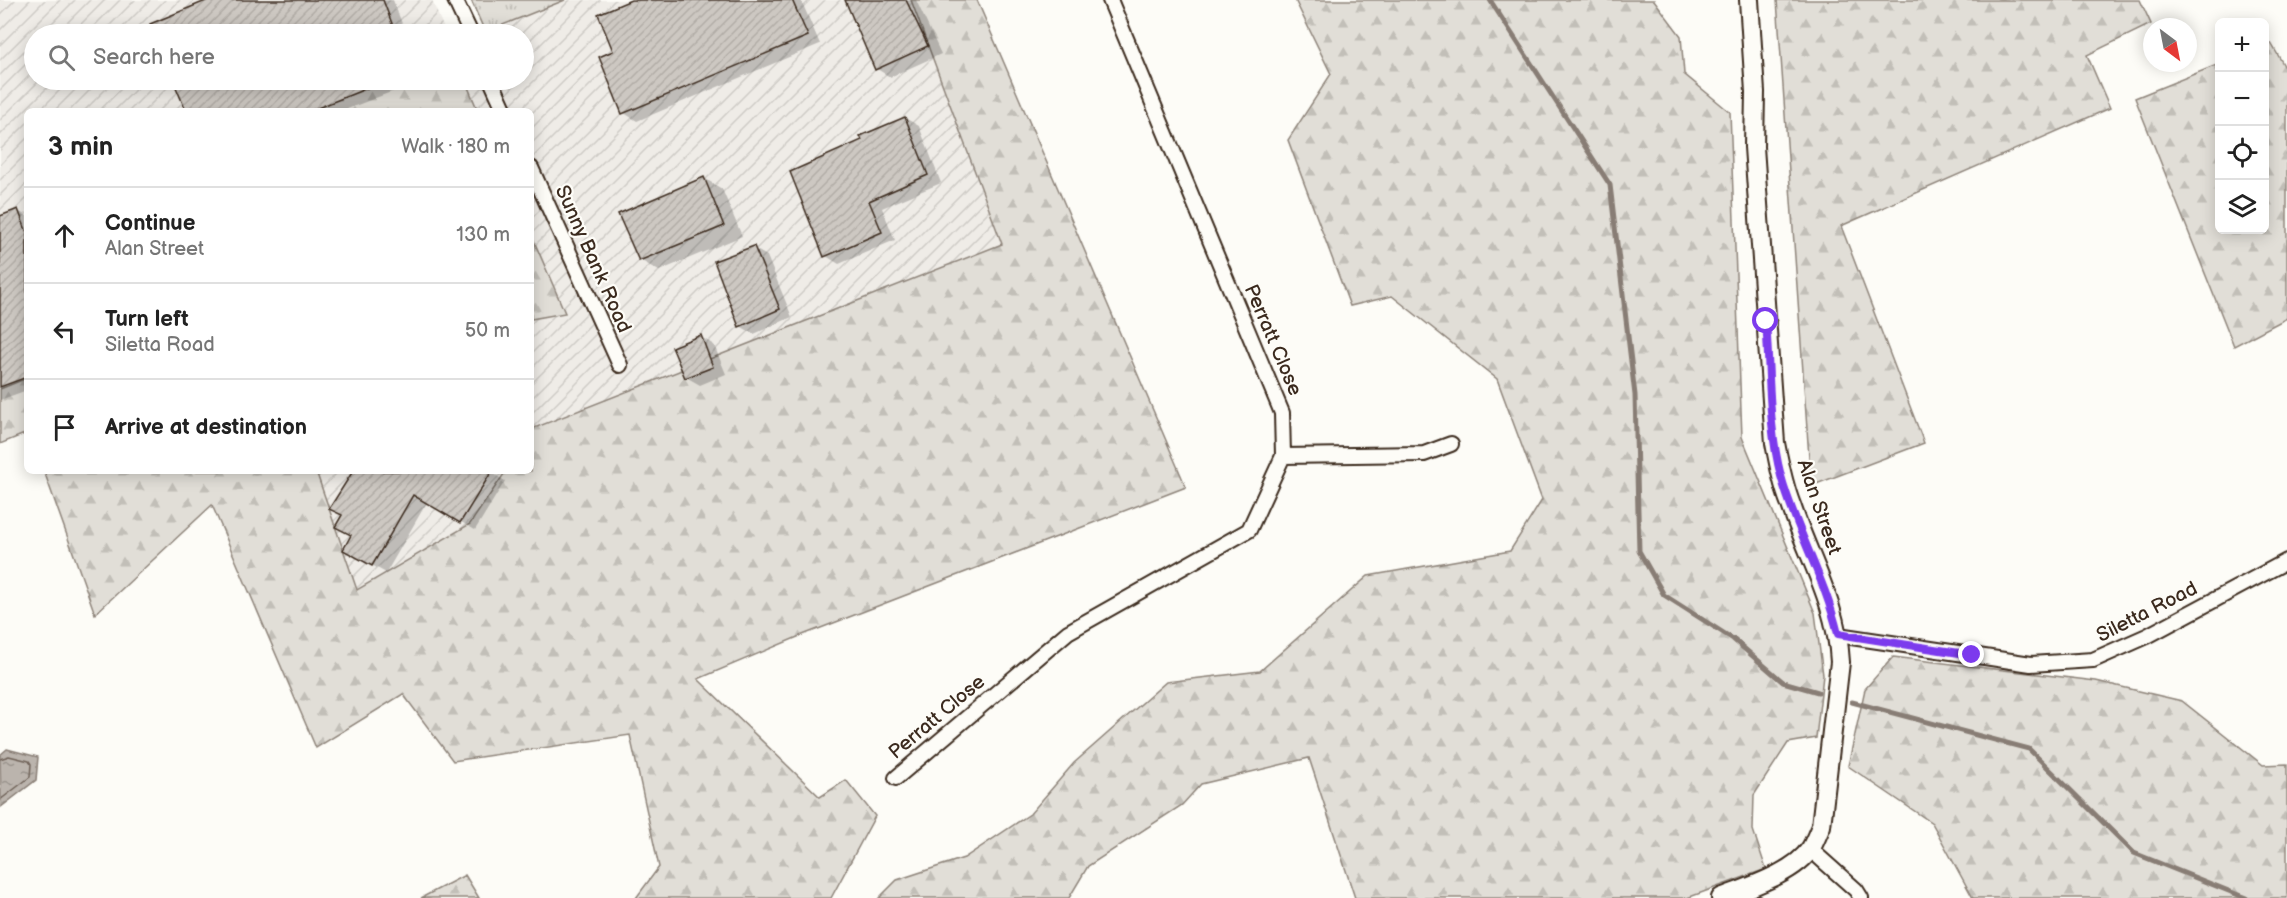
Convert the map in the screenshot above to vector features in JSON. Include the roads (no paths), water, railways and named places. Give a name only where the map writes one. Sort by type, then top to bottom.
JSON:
[{"type":"street","points":[[455,0],[466,24]]},
{"type":"street","name":"Perratt Close","points":[[896,778],[1068,632],[1249,530],[1283,456],[1282,413],[1110,0]]},
{"type":"street","name":"Alan Street","points":[[1721,898],[1767,880],[1790,867],[1810,849],[1821,826],[1840,662],[1838,634],[1829,598],[1791,506],[1781,474],[1775,443],[1754,147],[1755,92],[1749,0]]},
{"type":"street","points":[[496,90],[504,108]]},
{"type":"street","name":"Sunny Bank Road","points":[[534,175],[620,365]]},
{"type":"street","points":[[1283,456],[1424,454],[1451,444]]},
{"type":"street","name":"Siletta Road","points":[[1838,634],[2031,664],[2093,660],[2147,636],[2287,561]]},
{"type":"street","points":[[1810,849],[1856,890],[1861,898]]},
{"type":"water","points":[[7,749],[38,757],[36,780],[1,807],[0,755]]},
{"type":"waterway","points":[[1490,0],[1610,185],[1635,395],[1639,551],[1664,595],[1733,639],[1783,682],[1818,692]]},
{"type":"waterway","points":[[1852,702],[2029,749],[2134,853],[2246,898]]}]
